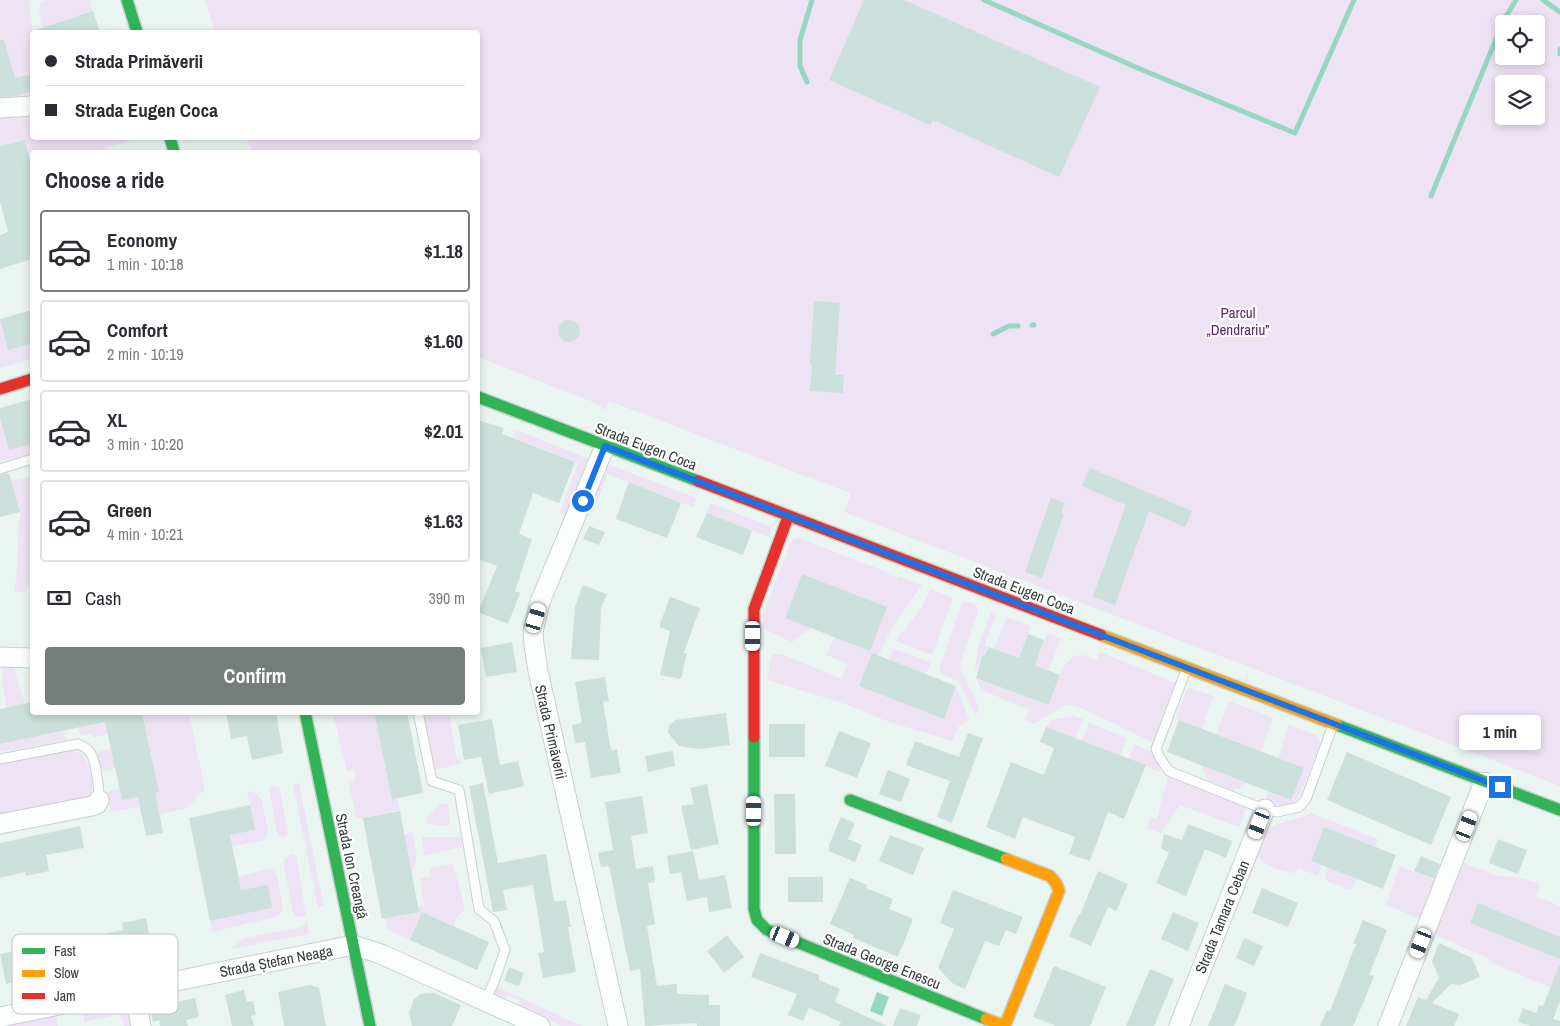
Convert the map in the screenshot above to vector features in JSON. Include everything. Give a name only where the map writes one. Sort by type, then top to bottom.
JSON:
[{"type":"street","points":[[127,0],[136,30]]},
{"type":"street","points":[[0,108],[30,106]]},
{"type":"street","points":[[0,389],[30,380]]},
{"type":"street","name":"Strada Eugen Coca","points":[[480,398],[788,517],[1560,810]]},
{"type":"street","name":"Strada Primăverii","points":[[605,446],[540,602],[534,632],[534,645],[538,671],[618,1026]]},
{"type":"street","name":"Strada George Enescu","points":[[788,517],[754,609],[754,909],[757,920],[767,930],[992,1021],[1000,1024],[1006,1023],[1059,891],[1056,883],[1050,876],[850,800]]},
{"type":"street","points":[[0,657],[30,658]]},
{"type":"street","name":"Strada Ion Creangă","points":[[306,715],[370,1026]]},
{"type":"street","points":[[1388,1026],[1484,782]]},
{"type":"street","points":[[0,824],[92,806],[97,804],[99,800]]},
{"type":"street","name":"Strada Tamara Ceban","points":[[1179,1026],[1265,808]]},
{"type":"street","name":"Strada Ștefan Neaga","points":[[178,981],[353,945],[381,954],[540,1026]]},
{"type":"street","name":"Strada Ștefan Neaga","points":[[0,1017],[15,1014]]},
{"type":"lane","points":[[0,469],[30,460]]},
{"type":"lane","points":[[1187,668],[1156,749],[1160,758],[1170,771],[1265,808],[1277,812],[1299,808],[1306,799],[1334,723]]},
{"type":"lane","points":[[419,715],[432,781],[459,790],[479,909],[494,921],[505,950],[485,1001]]},
{"type":"lane","points":[[0,759],[78,744],[84,746],[91,752],[100,788],[99,800]]},
{"type":"green space","points":[[0,0],[28,0],[33,30],[30,30],[30,98],[0,101]]},
{"type":"green space","points":[[47,0],[90,0],[93,11],[59,22],[61,30],[43,30],[39,10],[41,2]]},
{"type":"green space","name":"Parcul „Dendrariu”","points":[[205,0],[1560,0],[1560,786],[844,512],[850,493],[609,401],[606,410],[593,402],[480,358],[480,150],[251,150],[248,140],[480,140],[480,30],[214,30]]},
{"type":"green space","points":[[30,110],[30,140],[133,140],[103,150],[30,150],[30,160],[25,140],[0,146],[0,113]]},
{"type":"green space","points":[[0,318],[8,350],[30,344],[30,360],[0,368]]},
{"type":"green space","points":[[0,418],[9,450],[30,444],[30,454],[0,461]]},
{"type":"green space","points":[[516,430],[589,459],[589,464],[567,517],[559,514],[578,463],[512,437]]},
{"type":"green space","points":[[610,465],[697,498],[693,507],[607,474],[593,513],[588,512],[604,469]]},
{"type":"green space","points":[[30,477],[30,586],[26,593],[14,591],[20,511],[11,481]]},
{"type":"green space","points":[[710,503],[771,527],[770,538],[707,513]]},
{"type":"green space","points":[[799,538],[887,572],[887,574],[898,578],[899,576],[922,585],[893,626],[878,656],[944,719],[956,686],[969,719],[958,727],[953,741],[889,722],[845,704],[768,680],[769,661],[774,654],[782,654],[841,679],[847,664],[827,655],[834,637],[870,651],[887,607],[802,574],[785,618],[811,628],[792,642],[765,630],[762,616],[792,540]]},
{"type":"green space","points":[[931,589],[953,598],[932,655],[896,641],[920,610]]},
{"type":"green space","points":[[962,603],[975,604],[978,611],[960,665],[961,671],[979,707],[976,716],[959,682],[942,674],[939,670]]},
{"type":"green space","points":[[991,611],[996,614],[985,645],[989,647],[985,655],[982,656],[975,672],[978,648]]},
{"type":"green space","points":[[1007,617],[1031,626],[1019,659],[994,649]]},
{"type":"green space","points":[[1047,633],[1061,638],[1049,670],[1035,665]]},
{"type":"green space","points":[[893,649],[931,662],[926,674],[889,660]]},
{"type":"green space","points":[[1100,652],[1175,683],[1152,742],[1079,707],[1067,704],[1034,724],[1025,720],[1029,710],[984,691],[979,686],[976,678],[1047,705],[1056,682],[1069,660],[1075,656],[1082,655],[1097,660]]},
{"type":"green space","points":[[4,664],[13,665],[25,704],[7,707],[3,679]]},
{"type":"green space","points":[[1188,687],[1213,696],[1202,729],[1175,719]]},
{"type":"green space","points":[[1229,701],[1273,718],[1261,752],[1216,734]]},
{"type":"green space","points":[[143,715],[189,715],[205,789],[187,808],[143,821],[139,807],[111,812],[106,792],[119,788],[122,800],[159,792]]},
{"type":"green space","points":[[333,715],[374,715],[392,799],[397,798],[400,810],[357,819],[348,781],[355,780],[354,770],[347,771]]},
{"type":"green space","points":[[423,715],[449,715],[457,759],[463,763],[435,770]]},
{"type":"green space","points":[[1073,716],[1083,719],[1076,738],[1046,727],[1052,720]]},
{"type":"green space","points":[[105,722],[108,734],[93,737],[92,734],[81,736],[78,728]]},
{"type":"green space","points":[[1089,723],[1127,738],[1120,756],[1082,741]]},
{"type":"green space","points":[[1289,725],[1317,736],[1321,741],[1306,781],[1298,796],[1291,804],[1283,806],[1272,803],[1266,798],[1267,791],[1291,800],[1303,769],[1278,758]]},
{"type":"green space","points":[[64,731],[66,740],[0,752],[0,744]]},
{"type":"green space","points":[[1134,744],[1155,754],[1160,772],[1129,759]]},
{"type":"green space","points":[[111,748],[115,768],[106,771],[100,767],[97,755],[99,752]]},
{"type":"green space","points":[[68,750],[81,755],[89,765],[92,789],[89,799],[0,815],[0,762]]},
{"type":"green space","points":[[1201,765],[1246,783],[1240,789],[1232,790],[1207,780]]},
{"type":"green space","points":[[1168,776],[1247,806],[1239,827],[1180,805],[1161,833],[1147,828],[1151,817],[1157,819]]},
{"type":"green space","points":[[299,783],[324,906],[318,907],[293,784]]},
{"type":"green space","points":[[273,785],[279,787],[288,830],[287,835],[284,837],[278,836],[277,832],[269,789]]},
{"type":"green space","points":[[251,791],[258,795],[262,801],[268,831],[267,837],[264,840],[232,847],[230,835],[255,830],[247,792]]},
{"type":"green space","points":[[448,803],[450,825],[438,826],[427,823],[427,818],[440,804]]},
{"type":"green space","points":[[1311,813],[1378,839],[1375,847],[1324,827],[1311,861],[1322,865],[1318,876],[1300,869],[1293,873],[1282,871],[1267,864],[1259,857],[1256,852],[1262,835],[1266,830]]},
{"type":"green space","points":[[411,832],[416,853],[414,869],[411,873],[404,835]]},
{"type":"green space","points":[[422,837],[461,837],[462,847],[424,856]]},
{"type":"green space","points":[[291,854],[296,855],[306,916],[304,917],[297,916],[293,912],[284,866],[284,860]]},
{"type":"green space","points":[[1464,863],[1496,875],[1524,879],[1540,884],[1536,896],[1560,906],[1560,991],[1489,962],[1490,959],[1433,934]]},
{"type":"green space","points":[[453,864],[465,909],[457,916],[454,926],[422,912],[410,940],[388,930],[385,919],[402,915],[424,906],[420,878],[431,877],[430,867]]},
{"type":"green space","points":[[1400,866],[1435,880],[1421,919],[1386,905]]},
{"type":"green space","points":[[1328,868],[1357,878],[1353,888],[1349,890],[1327,881],[1325,877]]},
{"type":"green space","points":[[269,869],[273,870],[277,875],[283,907],[280,913],[271,918],[212,932],[210,921],[272,908],[267,885],[241,890],[238,877]]},
{"type":"green space","points":[[307,922],[309,934],[231,949],[244,938],[302,927]]},
{"type":"green space","points":[[497,987],[582,1026],[561,1026],[518,1006],[520,1000],[508,995],[505,999],[494,994]]},
{"type":"green space","points":[[56,1014],[58,1026],[0,1026]]},
{"type":"green space","points":[[83,1014],[120,1014],[84,1022]]},
{"type":"green space","points":[[120,1014],[131,1014],[133,1026],[124,1026]]},
{"type":"shaded area","points":[[877,992],[889,997],[882,1016],[870,1011]]},
{"type":"building","points":[[864,0],[904,0],[1100,87],[1059,177],[933,120],[930,125],[829,80]]},
{"type":"building","points":[[93,11],[99,30],[36,30]]},
{"type":"building","points":[[0,40],[4,40],[15,78],[30,74],[30,92],[16,96],[0,97]]},
{"type":"building","points":[[25,140],[30,160],[30,260],[0,269],[0,235],[8,232],[0,202],[0,146]]},
{"type":"building","points":[[814,301],[840,303],[835,375],[844,375],[843,393],[810,391]]},
{"type":"building","points":[[30,311],[30,344],[8,350],[0,319]]},
{"type":"building","points":[[569,320],[577,323],[580,331],[577,339],[569,342],[561,339],[558,331],[561,323]]},
{"type":"building","points":[[30,400],[30,445],[9,450],[0,418],[0,408]]},
{"type":"building","points":[[480,421],[504,428],[502,434],[575,462],[559,503],[533,493],[519,534],[532,539],[515,591],[520,593],[508,624],[480,613],[480,607],[497,566],[480,560]]},
{"type":"building","points":[[1090,468],[1192,511],[1185,527],[1149,511],[1115,605],[1093,597],[1126,505],[1082,486]]},
{"type":"building","points":[[9,473],[20,512],[0,517],[0,475]]},
{"type":"building","points":[[629,482],[681,503],[667,538],[616,519]]},
{"type":"building","points":[[1051,498],[1065,503],[1061,513],[1064,514],[1042,578],[1025,572]]},
{"type":"building","points":[[707,513],[752,531],[743,555],[696,537]]},
{"type":"building","points":[[589,526],[605,532],[599,545],[583,539]]},
{"type":"building","points":[[802,574],[887,607],[870,651],[785,618]]},
{"type":"building","points":[[583,585],[607,594],[601,608],[599,660],[571,659],[575,607]]},
{"type":"building","points":[[670,597],[700,608],[684,653],[687,653],[681,679],[660,675],[670,631],[659,627]]},
{"type":"building","points":[[1028,634],[1044,640],[1035,665],[1060,675],[1048,705],[976,678],[982,656],[985,655],[989,647],[1019,658]]},
{"type":"building","points":[[512,642],[517,672],[486,677],[481,648]]},
{"type":"building","points":[[872,653],[956,686],[944,719],[859,686]]},
{"type":"building","points":[[605,677],[609,701],[603,702],[611,751],[617,749],[621,773],[591,778],[585,742],[575,743],[572,725],[582,723],[575,682]]},
{"type":"building","points":[[30,702],[30,715],[143,715],[159,792],[155,793],[163,833],[146,836],[138,797],[122,800],[105,722],[0,744],[0,709]]},
{"type":"building","points":[[726,713],[730,745],[699,749],[679,746],[668,733],[669,726],[675,720]]},
{"type":"building","points":[[227,715],[277,715],[283,753],[252,760],[247,736],[231,739]]},
{"type":"building","points":[[375,715],[408,715],[423,793],[392,799]]},
{"type":"building","points":[[492,719],[500,765],[518,761],[524,786],[489,794],[481,757],[464,760],[458,725]]},
{"type":"building","points":[[1179,720],[1304,768],[1291,800],[1167,752]]},
{"type":"building","points":[[769,724],[805,724],[805,757],[769,757]]},
{"type":"building","points":[[1046,727],[1146,765],[1124,819],[1108,812],[1090,861],[1069,854],[1075,837],[1023,817],[1015,839],[986,827],[1011,762],[1044,775],[1054,748],[1040,742]]},
{"type":"building","points":[[839,731],[871,743],[857,778],[825,766]]},
{"type":"building","points":[[968,733],[983,738],[952,823],[937,817],[950,781],[906,765],[915,741],[959,757]]},
{"type":"building","points":[[673,751],[675,766],[648,772],[645,756]]},
{"type":"building","points":[[1347,752],[1451,797],[1431,845],[1327,800]]},
{"type":"building","points":[[888,770],[910,779],[901,802],[879,794]]},
{"type":"building","points":[[483,783],[498,863],[546,854],[554,902],[566,900],[571,927],[568,927],[576,972],[543,978],[538,953],[544,952],[533,885],[503,890],[507,910],[493,912],[469,786]]},
{"type":"building","points":[[707,784],[719,844],[691,850],[681,806],[694,804],[690,788]]},
{"type":"building","points":[[774,794],[795,794],[796,854],[775,854]]},
{"type":"building","points":[[642,796],[648,833],[631,836],[636,869],[653,866],[655,882],[648,883],[655,924],[647,926],[657,986],[677,984],[677,994],[709,995],[709,1005],[720,1005],[720,1026],[697,1026],[697,1023],[645,1026],[640,969],[630,971],[609,866],[601,867],[598,853],[613,850],[605,802]]},
{"type":"building","points":[[250,805],[255,830],[230,835],[241,890],[268,885],[272,908],[210,921],[189,818]]},
{"type":"building","points":[[400,811],[419,912],[382,919],[363,818]]},
{"type":"building","points":[[841,817],[855,823],[848,839],[862,845],[855,862],[829,851],[829,845]]},
{"type":"building","points":[[1188,824],[1232,841],[1226,858],[1205,849],[1186,896],[1156,883],[1169,852],[1161,849],[1164,834],[1182,840]]},
{"type":"building","points":[[80,826],[84,848],[46,855],[49,871],[26,876],[25,872],[0,878],[0,843]]},
{"type":"building","points":[[1324,827],[1396,855],[1383,889],[1311,861]]},
{"type":"building","points":[[890,835],[924,848],[913,875],[879,861]]},
{"type":"building","points":[[1498,839],[1527,850],[1518,874],[1489,863]]},
{"type":"building","points":[[693,851],[699,880],[725,875],[732,908],[709,912],[707,897],[687,901],[681,872],[670,874],[667,856]]},
{"type":"building","points":[[1421,856],[1440,864],[1434,879],[1414,871]]},
{"type":"building","points":[[1098,871],[1128,884],[1116,911],[1108,907],[1091,946],[1069,936]]},
{"type":"building","points":[[788,877],[823,877],[823,902],[788,902]]},
{"type":"building","points":[[850,878],[867,885],[866,888],[893,899],[889,909],[913,919],[898,957],[853,938],[854,935],[830,924]]},
{"type":"building","points":[[1262,888],[1298,903],[1288,927],[1252,913]]},
{"type":"building","points":[[953,890],[1023,917],[1016,934],[1006,930],[999,946],[985,941],[965,989],[952,983],[938,968],[954,929],[940,923]]},
{"type":"building","points":[[1478,903],[1560,937],[1560,959],[1470,923]]},
{"type":"building","points":[[422,912],[489,942],[477,970],[410,940]]},
{"type":"building","points":[[1173,912],[1199,923],[1188,951],[1161,939]]},
{"type":"building","points":[[146,918],[149,934],[104,934],[123,930],[122,923]]},
{"type":"building","points":[[1363,920],[1387,930],[1369,975],[1374,976],[1353,1026],[1320,1026],[1327,1010],[1330,1011],[1356,944],[1353,944]]},
{"type":"building","points":[[727,935],[744,957],[724,973],[707,951]]},
{"type":"building","points":[[1244,938],[1263,946],[1254,966],[1236,958]]},
{"type":"building","points":[[1439,943],[1472,958],[1480,977],[1460,985],[1451,984],[1432,1003],[1459,1014],[1454,1026],[1406,1026],[1418,997],[1426,1000],[1439,978],[1432,961]]},
{"type":"building","points":[[12,952],[12,983],[6,984],[0,954]]},
{"type":"building","points":[[760,953],[819,975],[819,980],[840,989],[835,1002],[887,1026],[839,1026],[841,1022],[809,1008],[803,1021],[788,1015],[797,994],[751,977]]},
{"type":"building","points":[[1054,966],[1106,987],[1090,1026],[1056,1026],[1033,1017]]},
{"type":"building","points":[[1559,966],[1560,1001],[1553,1019],[1560,1021],[1560,1026],[1530,1026],[1518,1022],[1523,1008],[1536,1013],[1539,1005],[1543,1006]]},
{"type":"building","points":[[509,967],[524,973],[519,986],[504,981]]},
{"type":"building","points":[[1150,969],[1174,979],[1154,1026],[1126,1026]]},
{"type":"building","points":[[1225,984],[1247,993],[1239,1015],[1234,1026],[1208,1026]]},
{"type":"building","points":[[310,985],[319,988],[326,1026],[284,1026],[278,992]]},
{"type":"building","points":[[244,990],[247,1002],[253,1001],[256,1015],[251,1016],[254,1026],[232,1026],[225,995]]},
{"type":"building","points":[[434,993],[461,1005],[452,1026],[412,1026],[409,1013],[414,999],[421,994]]},
{"type":"building","points":[[195,998],[199,1017],[186,1020],[188,1026],[160,1026],[159,1020],[153,1022],[151,1014],[178,1014],[178,1002]]},
{"type":"building","points":[[900,1008],[921,1015],[917,1026],[893,1026]]},
{"type":"waterway","points":[[807,82],[800,66],[800,40],[812,0]]},
{"type":"waterway","points":[[984,0],[1140,69],[1295,133],[1354,0]]},
{"type":"waterway","points":[[1507,15],[1516,0]]},
{"type":"waterway","points":[[1543,0],[1560,12]]},
{"type":"waterway","points":[[1431,196],[1495,42]]},
{"type":"waterway","points":[[1560,49],[1560,54]]},
{"type":"waterway","points":[[993,334],[1009,326],[1018,326]]},
{"type":"traffic: fast","points":[[127,0],[136,30]]},
{"type":"traffic: fast","points":[[171,140],[173,150]]},
{"type":"traffic: fast","points":[[480,398],[698,481]]},
{"type":"traffic: fast","points":[[306,715],[370,1026]]},
{"type":"traffic: fast","points":[[1337,725],[1560,810]]},
{"type":"traffic: fast","points":[[754,737],[754,909],[757,920],[767,930],[986,1019]]},
{"type":"traffic: fast","points":[[850,800],[1006,859]]},
{"type":"traffic: slow","points":[[1101,635],[1337,725]]},
{"type":"traffic: slow","points":[[986,1019],[1000,1024],[1006,1023],[1059,891],[1056,883],[1050,876],[1006,859]]},
{"type":"traffic: jam","points":[[0,389],[30,380]]},
{"type":"traffic: jam","points":[[698,481],[1101,635]]},
{"type":"traffic: jam","points":[[754,737],[754,609],[788,517]]},
{"type":"route","points":[[583,501],[605,446],[1500,787]]}]
